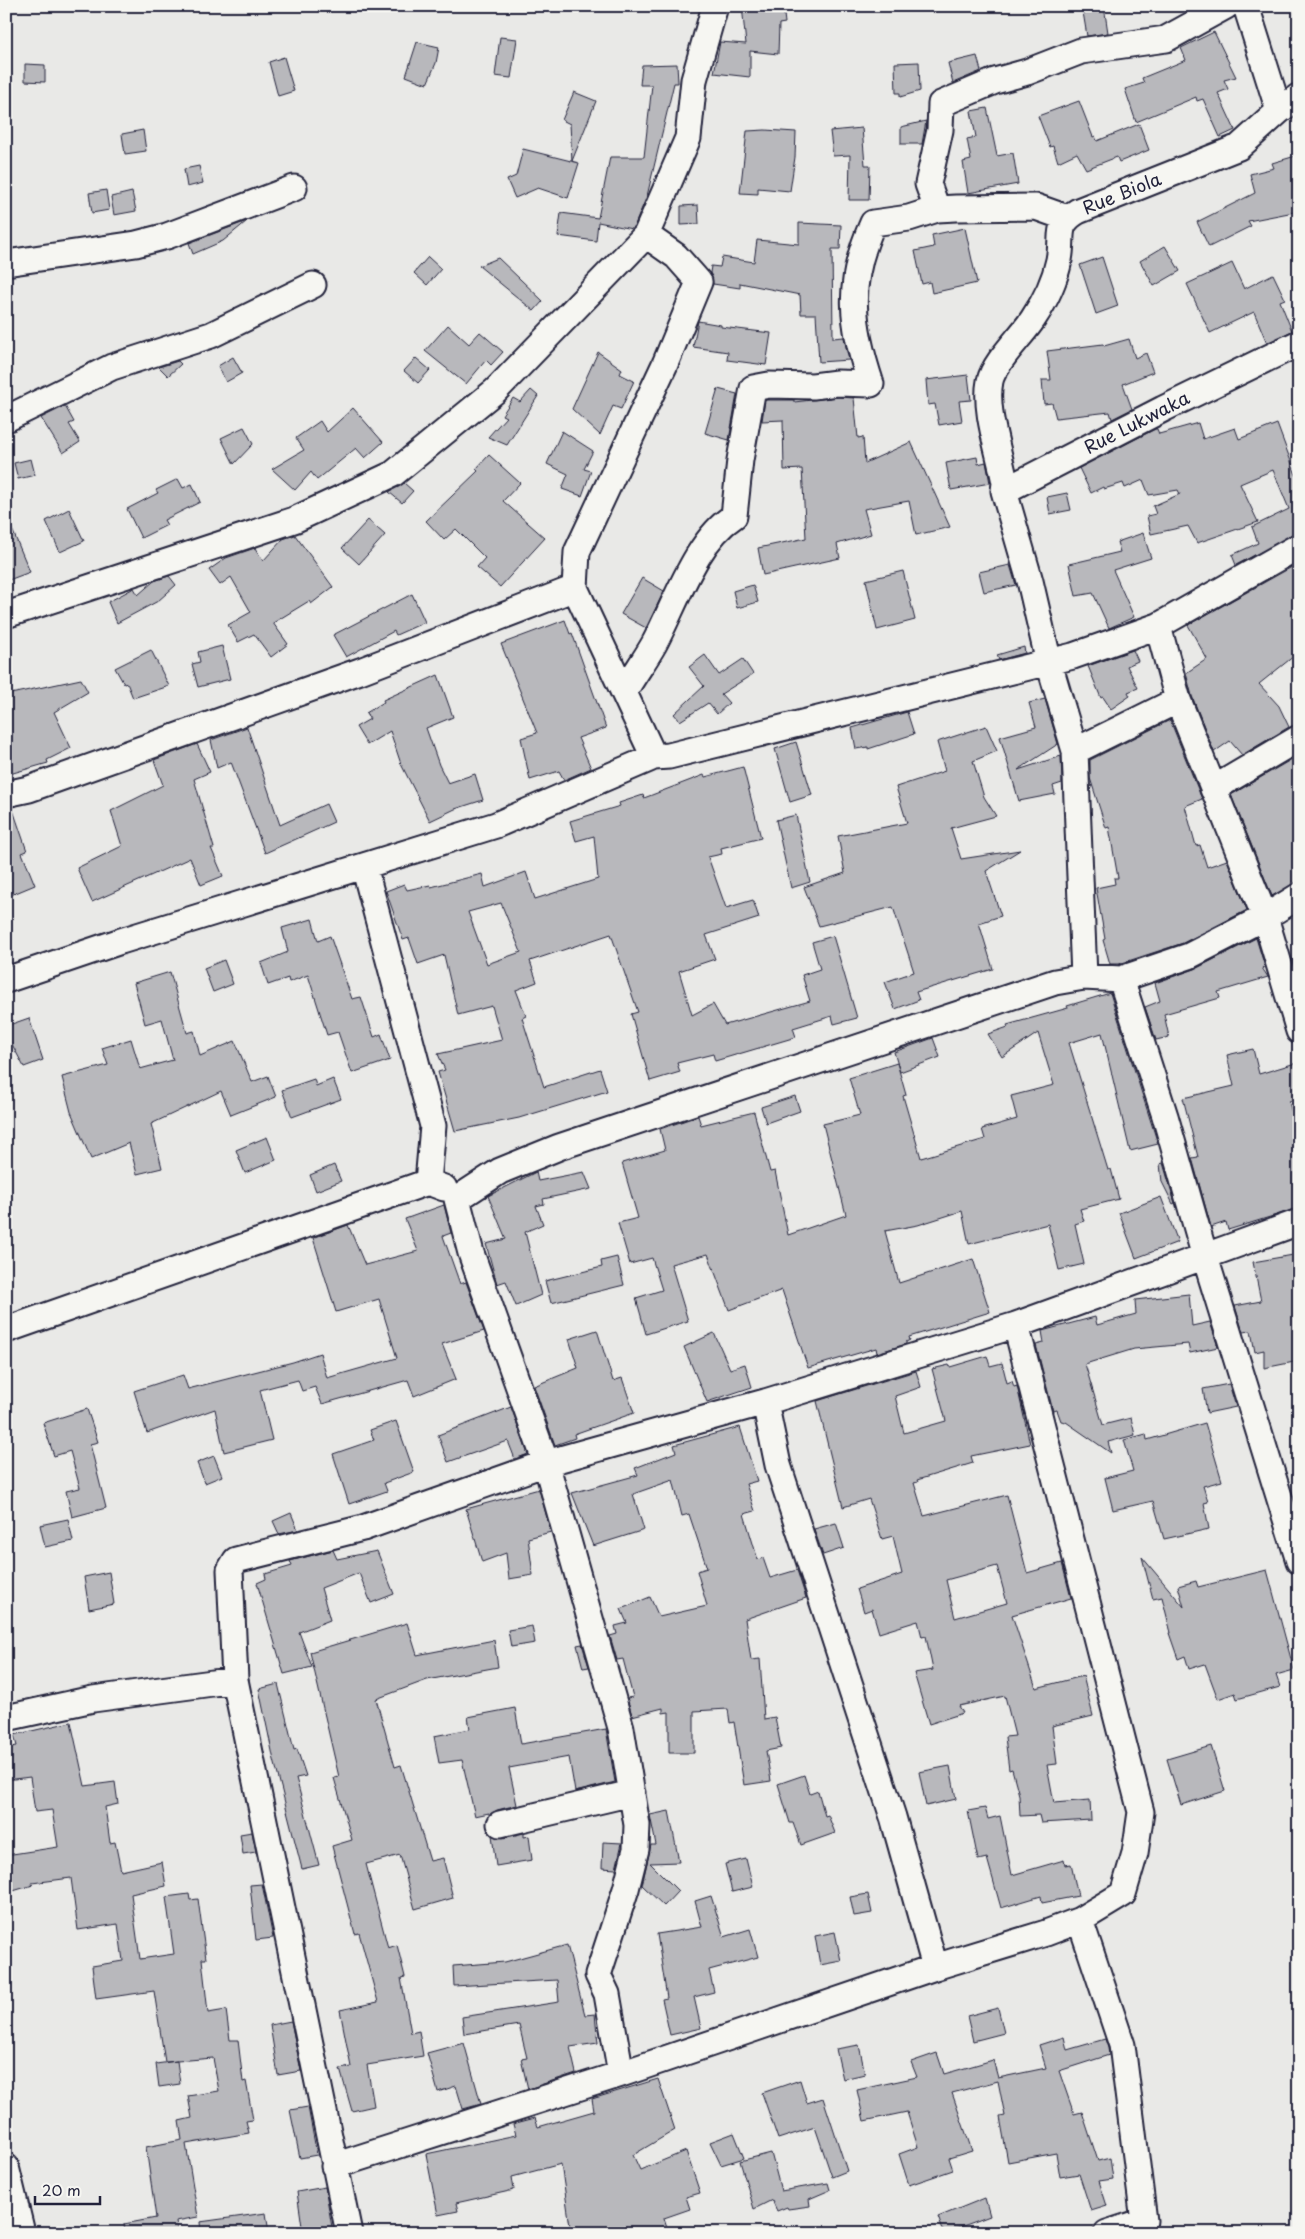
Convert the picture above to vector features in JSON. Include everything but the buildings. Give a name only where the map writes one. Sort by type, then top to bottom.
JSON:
[{"type":"street","points":[[6,614],[294,520],[393,474],[494,391],[646,235],[688,138],[694,80],[715,6]]},
{"type":"street","points":[[938,209],[928,184],[940,130],[941,104],[995,81],[1027,72],[1081,52],[1166,39],[1226,6]]},
{"type":"street","points":[[1246,6],[1278,110]]},
{"type":"street","name":"Rue Biola","points":[[1004,491],[1005,483],[999,460],[988,394],[991,378],[1034,318],[1052,285],[1062,241],[1061,226],[1067,218],[1078,211],[1239,147],[1278,110],[1299,96]]},
{"type":"street","points":[[6,262],[136,244],[167,236],[294,188]]},
{"type":"street","points":[[624,692],[653,646],[705,543],[722,524],[734,516],[740,460],[753,388],[770,385],[870,384],[861,354],[854,315],[855,274],[863,246],[873,223],[910,218],[938,209],[1036,207],[1067,218]]},
{"type":"street","points":[[646,235],[676,256],[699,282],[665,364],[577,552],[575,588],[654,757]]},
{"type":"street","points":[[6,419],[112,367],[211,335],[313,285]]},
{"type":"street","name":"Rue Lukwaka","points":[[1004,491],[1163,409],[1299,343]]},
{"type":"street","points":[[1004,491],[1030,581],[1049,663],[1075,751],[1084,977]]},
{"type":"street","points":[[6,980],[121,941],[496,825],[654,757],[669,756],[1049,663],[1158,626],[1299,546]]},
{"type":"street","points":[[6,794],[29,789],[360,671],[575,588]]},
{"type":"street","points":[[1158,626],[1178,700],[1265,917],[1299,1031]]},
{"type":"street","points":[[1075,751],[1178,700]]},
{"type":"street","points":[[1213,788],[1299,738]]},
{"type":"street","points":[[364,866],[434,1126],[428,1182]]},
{"type":"street","points":[[457,1199],[500,1172],[559,1147],[1055,982],[1084,977],[1121,979],[1189,956],[1265,917],[1299,896]]},
{"type":"street","points":[[1121,979],[1165,1116],[1205,1257],[1299,1561]]},
{"type":"street","points":[[6,1330],[428,1182],[446,1189],[457,1199],[471,1253],[546,1463],[621,1728],[637,1825],[636,1849],[626,1889],[598,1975],[607,1994],[621,2074]]},
{"type":"street","points":[[349,2233],[235,1680],[230,1570],[236,1560],[363,1528],[546,1463],[764,1402],[1016,1325],[1299,1222]]},
{"type":"street","points":[[334,2166],[621,2074],[935,1967],[1046,1933],[1080,1920],[1122,1894],[1135,1853],[1141,1812],[1016,1325]]},
{"type":"street","points":[[764,1402],[778,1465],[893,1817],[935,1967]]},
{"type":"street","points":[[6,1718],[93,1699],[235,1680]]},
{"type":"street","points":[[500,1824],[632,1793]]},
{"type":"street","points":[[1080,1920],[1122,2045],[1144,2222],[1107,2233]]},
{"type":"street","points":[[6,2167],[22,2233]]}]
